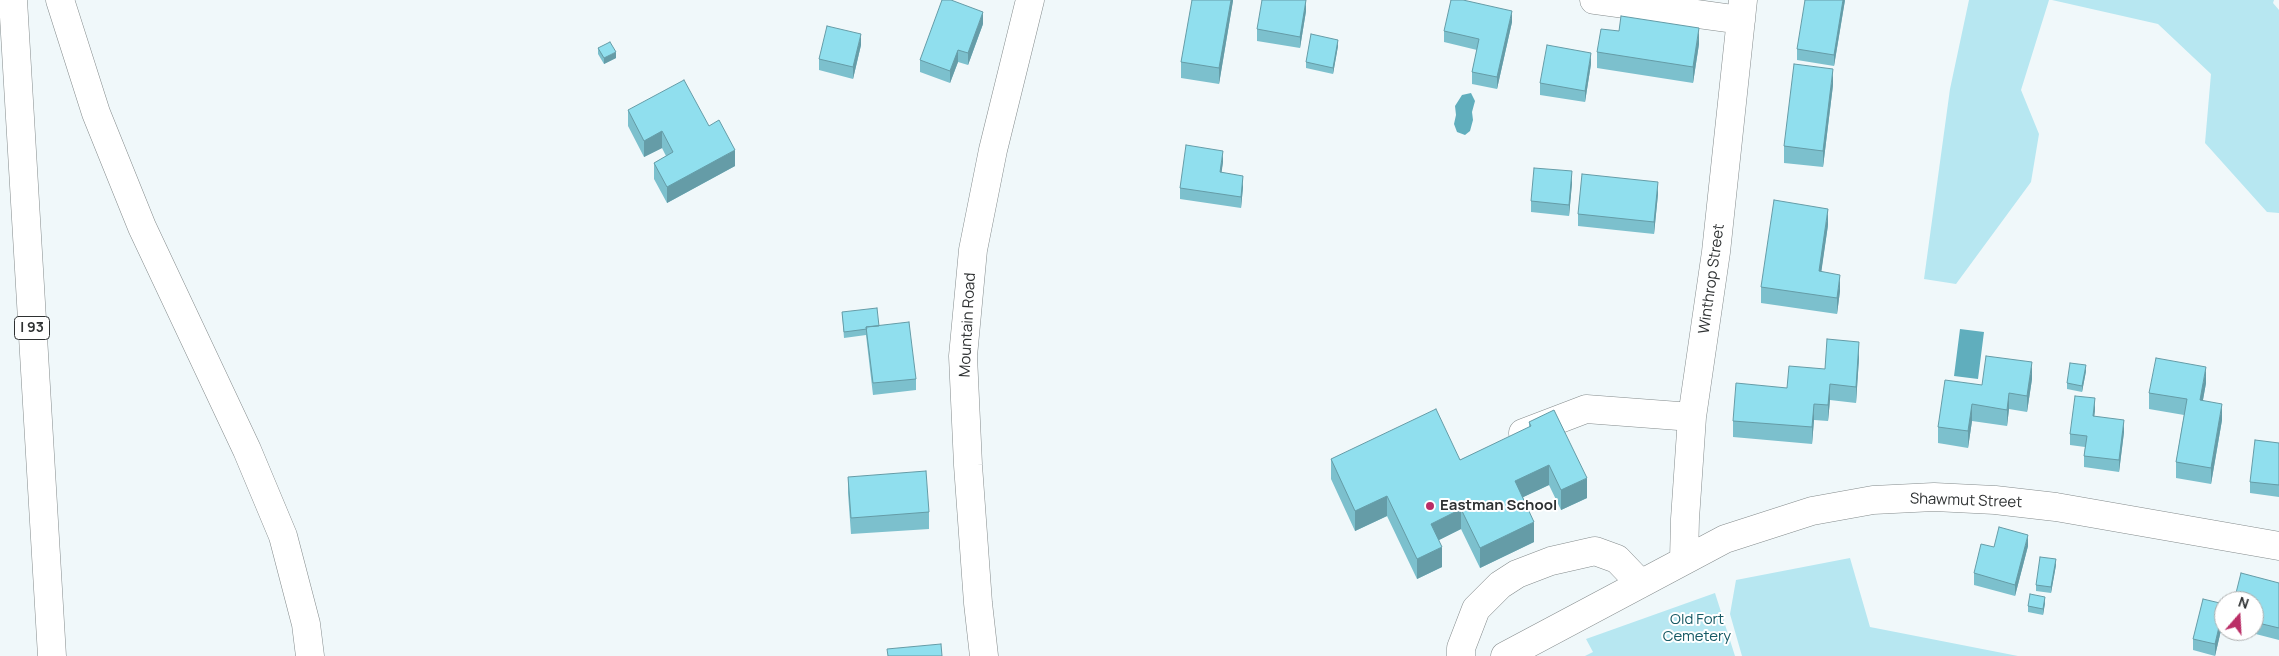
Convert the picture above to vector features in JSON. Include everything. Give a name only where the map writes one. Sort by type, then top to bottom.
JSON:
[{"type":"main road","name":"I 93","points":[[12,0],[52,656]]},
{"type":"main road","points":[[60,0],[96,113],[142,228],[247,450],[283,536],[306,624],[310,656]]},
{"type":"main road","name":"Mountain Road","points":[[984,656],[969,484],[963,356],[973,250],[993,150],[1030,0]]},
{"type":"main road","points":[[1594,0],[1742,10]]},
{"type":"main road","name":"Winthrop Street","points":[[1684,559],[1692,417],[1716,252],[1742,10]]},
{"type":"main road","points":[[1502,442],[1586,409],[1692,417]]},
{"type":"main road","name":"Shawmut Street","points":[[1505,656],[1640,582],[1725,539],[1812,511],[1873,500],[1934,497],[1995,500],[2056,507],[2279,546]]},
{"type":"main road","points":[[1461,656],[1461,648],[1476,609],[1500,585],[1517,574],[1551,561],[1594,551],[1617,558],[1640,582]]},
{"type":"green space","points":[[1969,0],[2049,0],[2021,90],[2039,134],[2031,182],[1956,284],[1924,279],[1950,89]]},
{"type":"green space","points":[[2052,0],[2274,0],[2273,3],[2279,10],[2279,213],[2267,212],[2205,143],[2211,74],[2158,24]]},
{"type":"green space","points":[[1850,558],[1870,627],[2018,656],[1742,656],[1730,614],[1736,580]]},
{"type":"green space","name":"Old Fort Cemetery","points":[[1715,593],[1735,656],[1585,656],[1593,652],[1586,639]]},
{"type":"shaded area","points":[[1471,93],[1475,101],[1472,112],[1473,120],[1470,131],[1465,135],[1457,132],[1454,124],[1455,106],[1462,95]]},
{"type":"shaded area","points":[[1960,329],[1984,332],[1978,379],[1954,376]]},
{"type":"building","points":[[942,0],[951,0],[983,12],[968,53],[958,50],[950,71],[920,60]]},
{"type":"building","points":[[1192,0],[1231,0],[1219,68],[1181,62]]},
{"type":"building","points":[[1262,0],[1306,0],[1300,37],[1257,29]]},
{"type":"building","points":[[1451,0],[1463,0],[1512,11],[1497,77],[1472,72],[1479,39],[1444,31]]},
{"type":"building","points":[[1805,0],[1843,0],[1834,55],[1797,49]]},
{"type":"building","points":[[1621,16],[1699,28],[1693,67],[1597,52],[1601,29],[1619,31]]},
{"type":"building","points":[[827,26],[861,34],[853,67],[819,59]]},
{"type":"building","points":[[1311,34],[1338,40],[1333,68],[1306,62]]},
{"type":"building","points":[[610,42],[616,52],[604,58],[598,48]]},
{"type":"building","points":[[1547,45],[1591,53],[1585,91],[1540,83]]},
{"type":"building","points":[[1794,64],[1833,69],[1823,151],[1784,146]]},
{"type":"building","points":[[684,80],[709,126],[719,120],[735,150],[667,187],[654,163],[673,152],[662,131],[644,141],[628,110]]},
{"type":"building","points":[[1186,145],[1223,151],[1220,172],[1243,176],[1241,197],[1180,188]]},
{"type":"building","points":[[1534,168],[1572,171],[1569,205],[1531,201]]},
{"type":"building","points":[[1582,174],[1658,182],[1654,222],[1578,214]]},
{"type":"building","points":[[1774,200],[1828,209],[1819,271],[1840,275],[1837,298],[1761,287]]},
{"type":"building","points":[[877,308],[879,326],[844,332],[842,312]]},
{"type":"building","points":[[909,322],[916,379],[873,383],[866,327]]},
{"type":"building","points":[[1827,339],[1859,342],[1856,387],[1830,384],[1828,405],[1814,404],[1812,427],[1733,421],[1736,383],[1787,388],[1789,366],[1825,369]]},
{"type":"building","points":[[1986,356],[2032,362],[2027,396],[2009,393],[2007,410],[1972,404],[1968,431],[1938,427],[1945,380],[1982,385]]},
{"type":"building","points":[[2156,358],[2206,367],[2200,400],[2222,404],[2211,468],[2176,462],[2187,399],[2149,393]]},
{"type":"building","points":[[2070,363],[2086,365],[2082,386],[2067,383]]},
{"type":"building","points":[[2075,396],[2095,398],[2093,416],[2124,420],[2119,460],[2084,456],[2087,436],[2070,434]]},
{"type":"building","name":"Eastman School","points":[[1436,409],[1460,460],[1531,426],[1529,422],[1554,410],[1587,478],[1561,490],[1549,465],[1515,481],[1534,522],[1480,548],[1461,509],[1431,524],[1442,547],[1417,559],[1387,496],[1355,511],[1331,459]]},
{"type":"building","points":[[2255,440],[2279,443],[2279,485],[2250,482]]},
{"type":"building","points":[[926,471],[929,512],[851,518],[848,477]]},
{"type":"building","points":[[1999,527],[2028,535],[2015,585],[1974,573],[1981,544],[1994,547]]},
{"type":"building","points":[[2040,557],[2056,559],[2051,587],[2036,585]]},
{"type":"building","points":[[2241,573],[2279,583],[2279,628],[2264,624],[2264,591],[2236,591]]},
{"type":"building","points":[[2030,594],[2045,597],[2043,609],[2028,606]]},
{"type":"building","points":[[2203,599],[2214,602],[2215,644],[2193,639]]},
{"type":"building","points":[[941,644],[942,656],[888,656],[887,649]]},
{"type":"place","name":"Eastman School","points":[[1430,506]]}]
